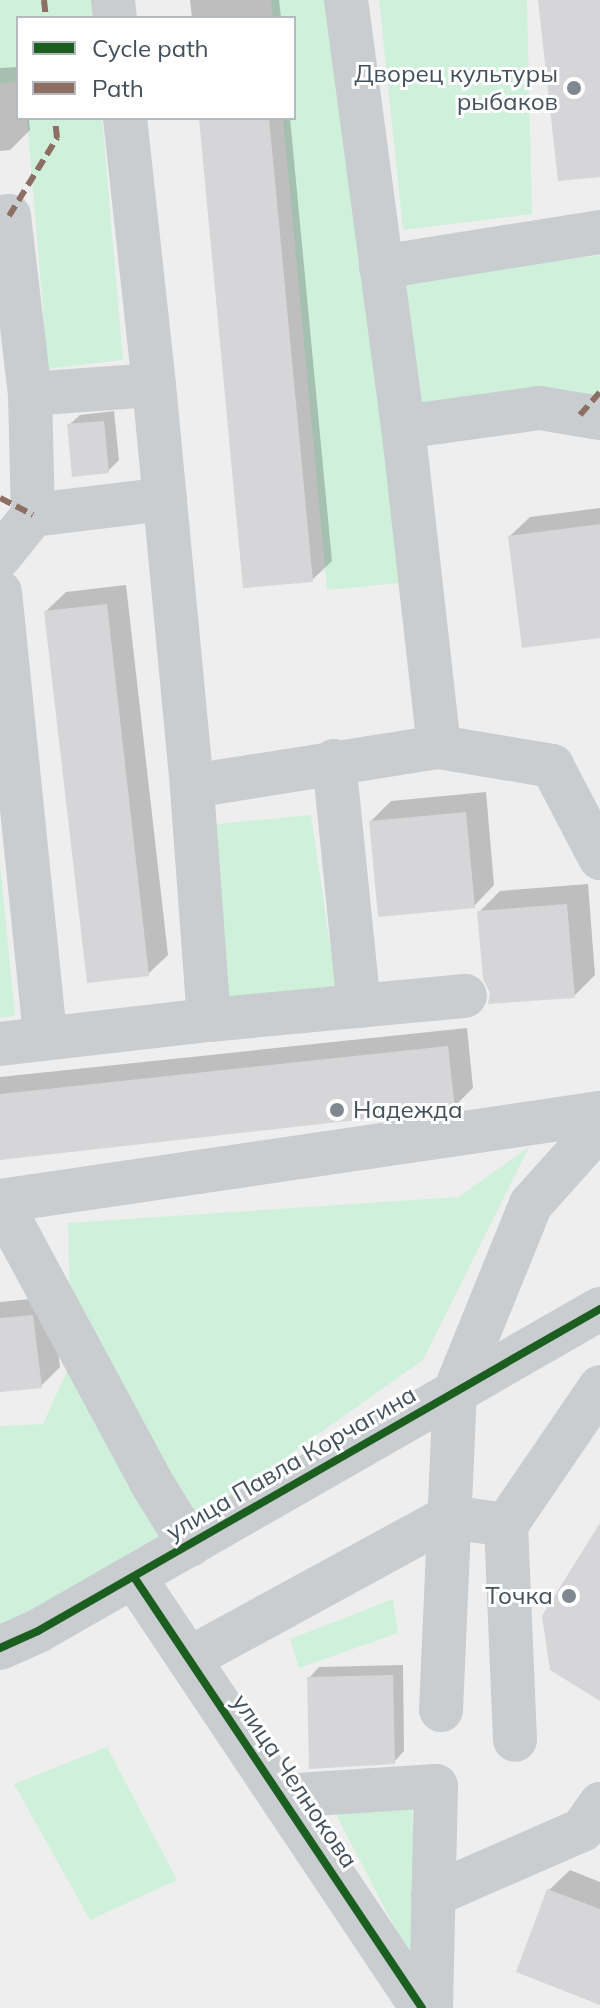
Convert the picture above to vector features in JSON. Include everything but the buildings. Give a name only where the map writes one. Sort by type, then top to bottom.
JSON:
[{"type":"street","points":[[346,0],[403,427],[439,747]]},
{"type":"street","points":[[125,120],[192,786],[209,1020]]},
{"type":"street","points":[[0,217],[9,216],[30,394],[33,515],[0,556]]},
{"type":"street","points":[[381,267],[600,232]]},
{"type":"street","points":[[30,394],[154,385]]},
{"type":"street","points":[[403,427],[540,408],[600,418]]},
{"type":"street","points":[[33,515],[165,499]]},
{"type":"street","points":[[0,592],[45,1037]]},
{"type":"street","points":[[192,786],[334,761],[439,747],[552,766],[600,858]]},
{"type":"street","points":[[334,761],[359,1006]]},
{"type":"street","points":[[0,1044],[209,1020],[465,996]]},
{"type":"street","points":[[190,1545],[151,1482],[0,1201],[600,1113]]},
{"type":"street","points":[[441,1710],[455,1391],[531,1204],[582,1168],[600,1127]]},
{"type":"street","name":"улица Павла Корчагина","points":[[0,1648],[38,1631],[134,1577],[600,1309]]},
{"type":"street","points":[[515,1740],[506,1525],[600,1387]]},
{"type":"street","points":[[190,1658],[449,1517],[506,1525]]},
{"type":"street","name":"улица Челнокова","points":[[134,1577],[422,2008]]},
{"type":"street","points":[[282,1796],[436,1786],[431,2008]]},
{"type":"street","points":[[433,1895],[594,1824]]},
{"type":"green space","points":[[0,0],[91,0],[93,16],[16,16],[16,82],[0,83]]},
{"type":"green space","points":[[271,0],[330,0],[400,583],[327,590],[283,120],[296,120],[296,16],[273,16]]},
{"type":"green space","points":[[379,0],[527,0],[532,214],[403,230]]},
{"type":"green space","points":[[27,120],[102,120],[123,360],[48,369]]},
{"type":"green space","points":[[600,255],[600,394],[421,406],[406,283]]},
{"type":"green space","points":[[311,815],[337,993],[217,1004],[206,825]]},
{"type":"green space","points":[[0,862],[15,1016],[0,1018]]},
{"type":"green space","points":[[529,1147],[423,1360],[157,1549],[0,1630],[0,1426],[43,1424],[71,1362],[68,1223],[458,1197]]},
{"type":"green space","points":[[393,1599],[398,1633],[299,1668],[290,1639]]},
{"type":"green space","points":[[107,1747],[177,1880],[90,1920],[14,1784]]},
{"type":"green space","points":[[412,1797],[416,1969],[330,1803]]},
{"type":"marked path","points":[[44,0],[46,16]]},
{"type":"marked path","points":[[9,216],[57,138],[55,120]]},
{"type":"marked path","points":[[580,415],[600,392]]},
{"type":"marked path","points":[[0,498],[33,515]]},
{"type":"cycle path","points":[[0,1648],[38,1631],[600,1309]]},
{"type":"cycle path","points":[[134,1577],[422,2008]]},
{"type":"place","name":"Дворец культуры рыбаков","points":[[574,88]]},
{"type":"place","name":"Надежда","points":[[337,1110]]},
{"type":"place","name":"Точка","points":[[569,1596]]}]
